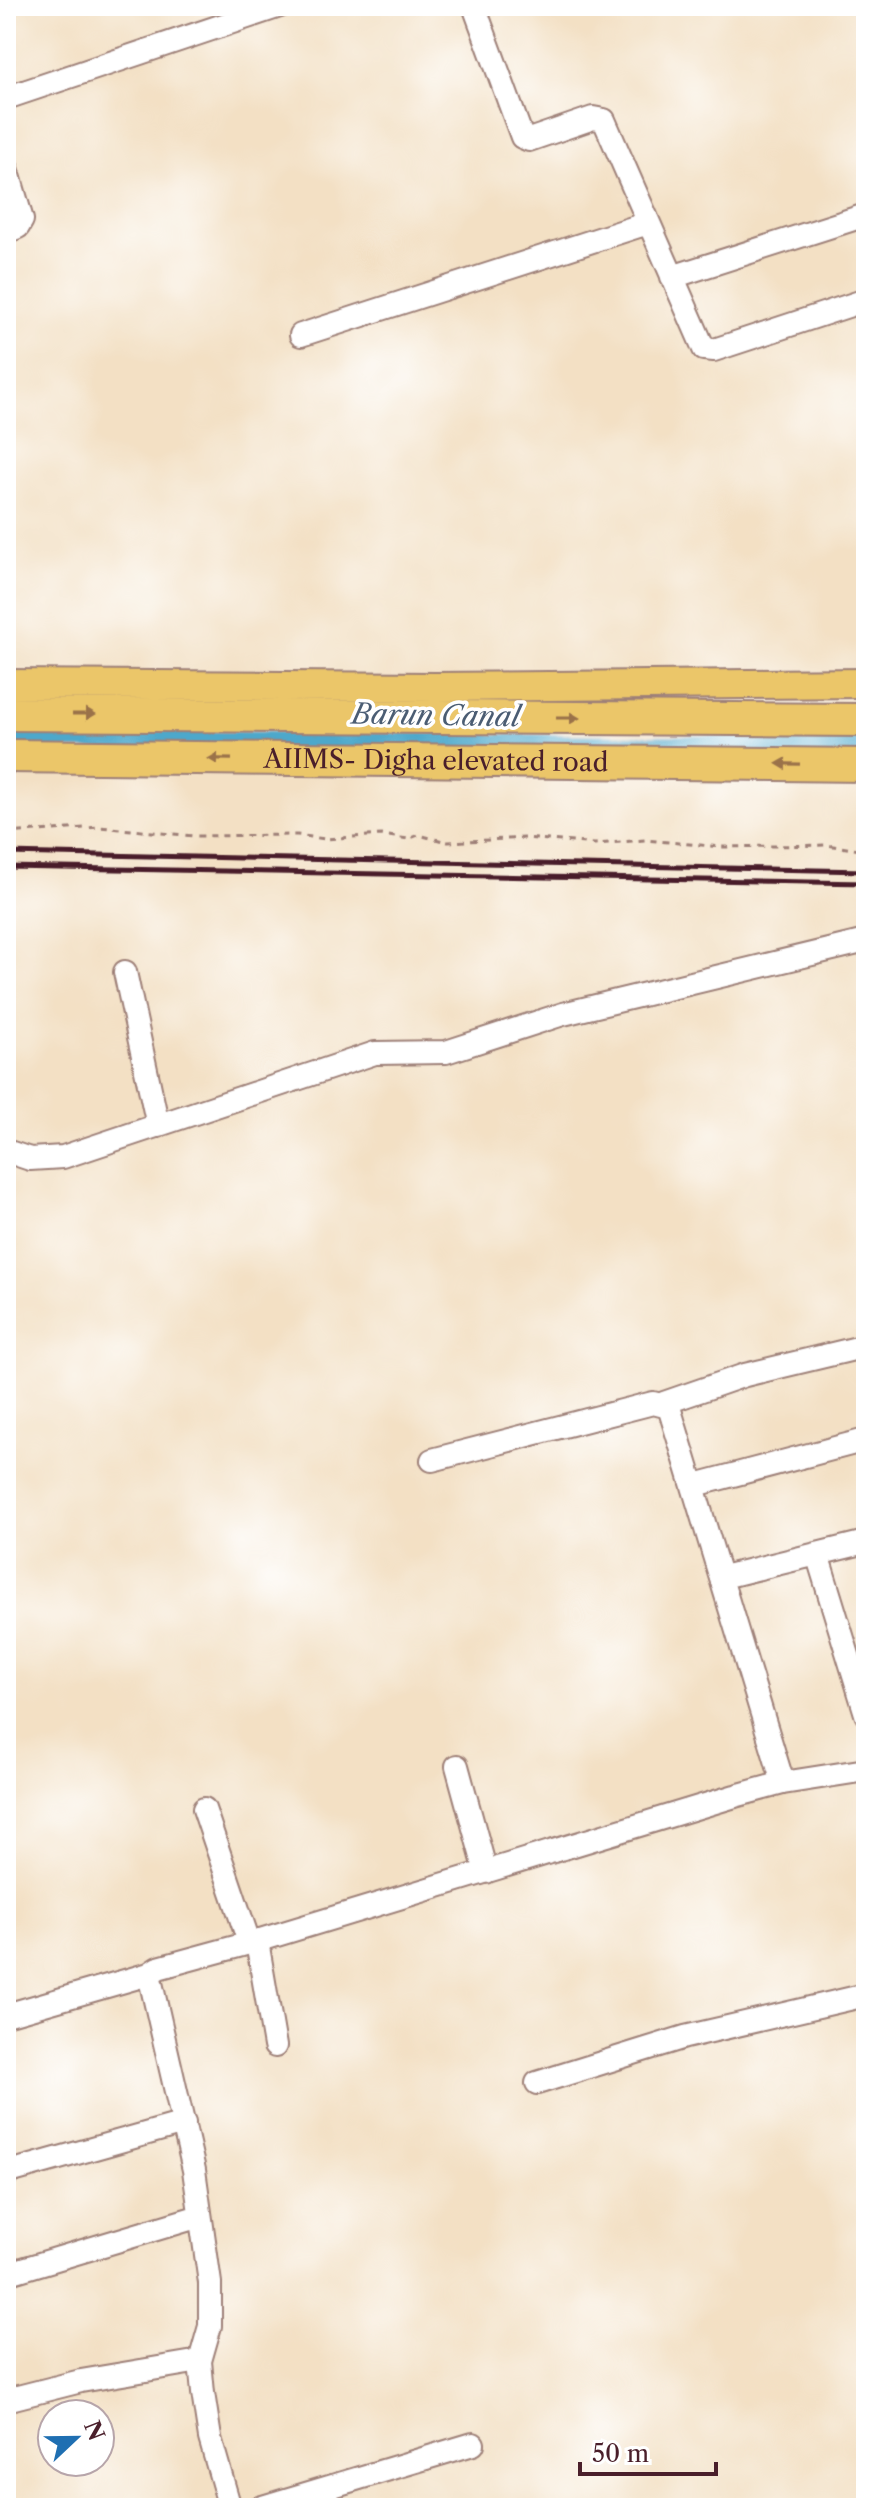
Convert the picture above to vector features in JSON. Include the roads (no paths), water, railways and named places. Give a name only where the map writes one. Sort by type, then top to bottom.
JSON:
[{"type":"highway","name":"AIIMS- Digha elevated road","points":[[6,714],[866,720]]},
{"type":"highway","name":"AIIMS- Digha elevated road","points":[[6,756],[866,765]]},
{"type":"main road","points":[[6,684],[436,687],[866,683]]},
{"type":"street","points":[[6,98],[225,15],[280,6]]},
{"type":"street","points":[[474,6],[522,137],[534,139],[601,118],[699,342],[708,350],[866,300]]},
{"type":"street","points":[[6,165],[22,220],[18,227],[6,232]]},
{"type":"street","points":[[672,277],[866,215]]},
{"type":"street","points":[[301,335],[648,223]]},
{"type":"street","points":[[6,1151],[30,1159],[63,1157],[375,1053],[446,1052],[563,1014],[866,941]]},
{"type":"street","points":[[125,972],[158,1126]]},
{"type":"street","points":[[432,1460],[653,1403],[664,1403],[745,1375],[866,1346]]},
{"type":"street","points":[[664,1403],[672,1412],[695,1485],[783,1783]]},
{"type":"street","points":[[695,1485],[862,1441]]},
{"type":"street","points":[[723,1577],[866,1542]]},
{"type":"street","points":[[817,1554],[866,1714]]},
{"type":"street","points":[[457,1766],[486,1872]]},
{"type":"street","points":[[6,2015],[783,1783],[866,1770]]},
{"type":"street","points":[[204,1809],[253,1942],[275,2046]]},
{"type":"street","points":[[149,1974],[184,2123],[200,2216],[211,2308],[200,2361],[210,2438],[230,2508]]},
{"type":"street","points":[[537,2083],[685,2037],[866,1995]]},
{"type":"street","points":[[6,2173],[184,2123]]},
{"type":"street","points":[[6,2274],[200,2216]]},
{"type":"street","points":[[6,2400],[81,2381],[200,2361]]},
{"type":"street","points":[[259,2508],[473,2444]]},
{"type":"waterway","name":"Barun Canal","points":[[6,739],[866,747]]},
{"type":"railway","points":[[6,853],[866,871]]},
{"type":"railway","points":[[6,867],[866,883]]}]
